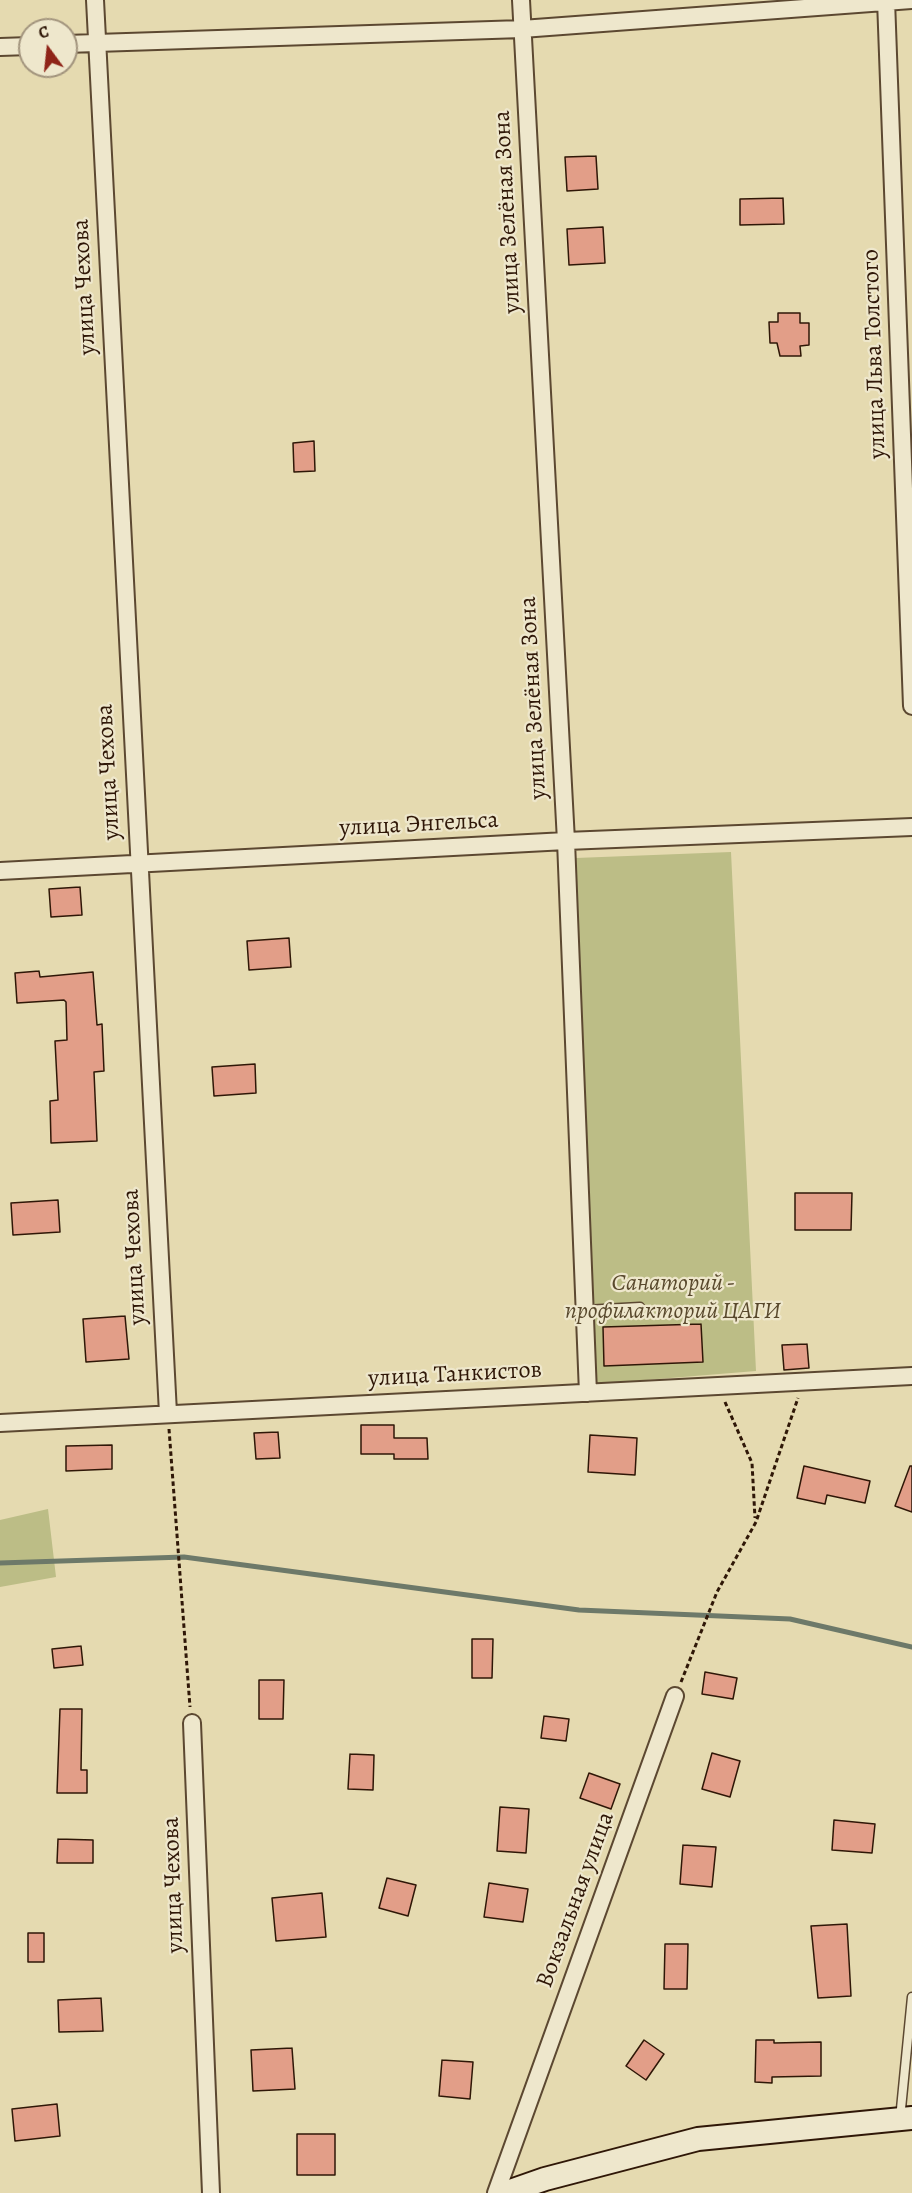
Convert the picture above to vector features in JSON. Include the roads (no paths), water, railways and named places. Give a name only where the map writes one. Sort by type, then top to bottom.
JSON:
[{"type":"main road","points":[[505,2193],[545,2179],[698,2139],[906,2119]]},
{"type":"street","name":"улица Чехова","points":[[95,0],[137,863],[168,1413]]},
{"type":"street","name":"улица Зелёная Зона","points":[[521,0],[566,841],[588,1393]]},
{"type":"street","points":[[78,44],[522,29],[886,0],[912,0]]},
{"type":"street","name":"улица Льва Толстого","points":[[886,0],[912,706]]},
{"type":"street","points":[[0,46],[18,45]]},
{"type":"street","name":"улица Энгельса","points":[[0,871],[566,841],[912,827]]},
{"type":"street","name":"улица Танкистов","points":[[0,1423],[912,1376]]},
{"type":"street","name":"Вокзальная улица","points":[[496,2193],[675,1696]]},
{"type":"street","name":"улица Чехова","points":[[192,1723],[211,2193]]},
{"type":"lane","points":[[585,1310],[640,1307]]},
{"type":"lane","points":[[906,2119],[912,1997]]},
{"type":"waterway","points":[[0,1563],[184,1557],[579,1610],[790,1619],[912,1647]]},
{"type":"park label","name":"Санаторий - профилакторий ЦАГИ","points":[[673,1298]]}]
